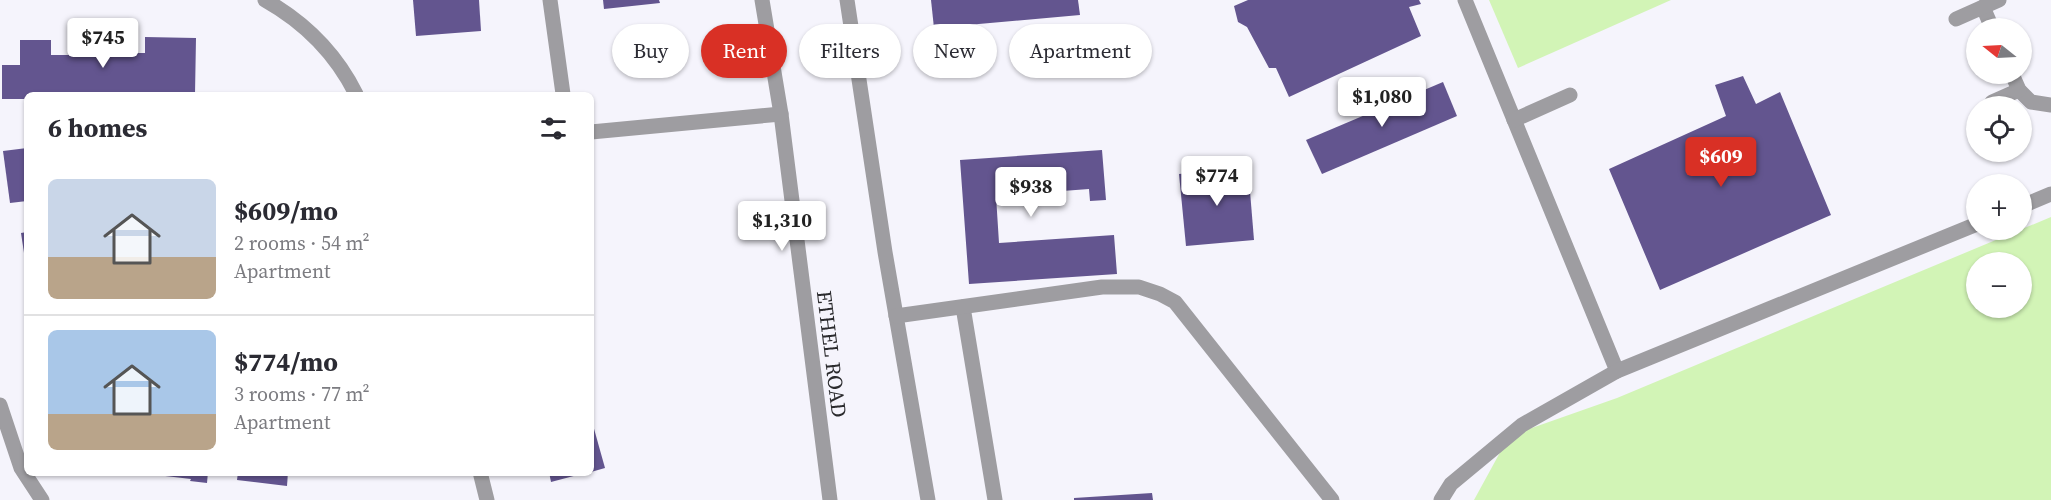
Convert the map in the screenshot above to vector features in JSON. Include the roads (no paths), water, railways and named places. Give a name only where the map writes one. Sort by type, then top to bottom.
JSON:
[{"type":"street","points":[[266,0],[286,12],[321,42],[347,77],[355,92]]},
{"type":"street","points":[[549,0],[563,92]]},
{"type":"street","name":"ETHEL ROAD","points":[[762,0],[781,114],[830,500]]},
{"type":"street","points":[[847,0],[927,500]]},
{"type":"street","points":[[1465,0],[1617,371]]},
{"type":"street","points":[[1956,19],[1999,0]]},
{"type":"street","points":[[1983,7],[1988,18]]},
{"type":"street","points":[[2016,84],[2031,102],[2051,105]]},
{"type":"street","points":[[2006,96],[2019,90]]},
{"type":"street","points":[[1514,120],[1570,95]]},
{"type":"street","points":[[594,132],[781,114]]},
{"type":"street","points":[[2032,202],[2051,194]]},
{"type":"street","points":[[1441,500],[1451,484],[1522,425],[1617,371],[1966,228]]},
{"type":"street","points":[[896,316],[1102,287],[1139,287],[1160,294],[1175,302],[1332,500]]},
{"type":"street","points":[[963,307],[995,500]]},
{"type":"street","points":[[0,405],[24,473]]},
{"type":"street","points":[[26,476],[42,500]]},
{"type":"street","points":[[481,476],[484,499]]}]
